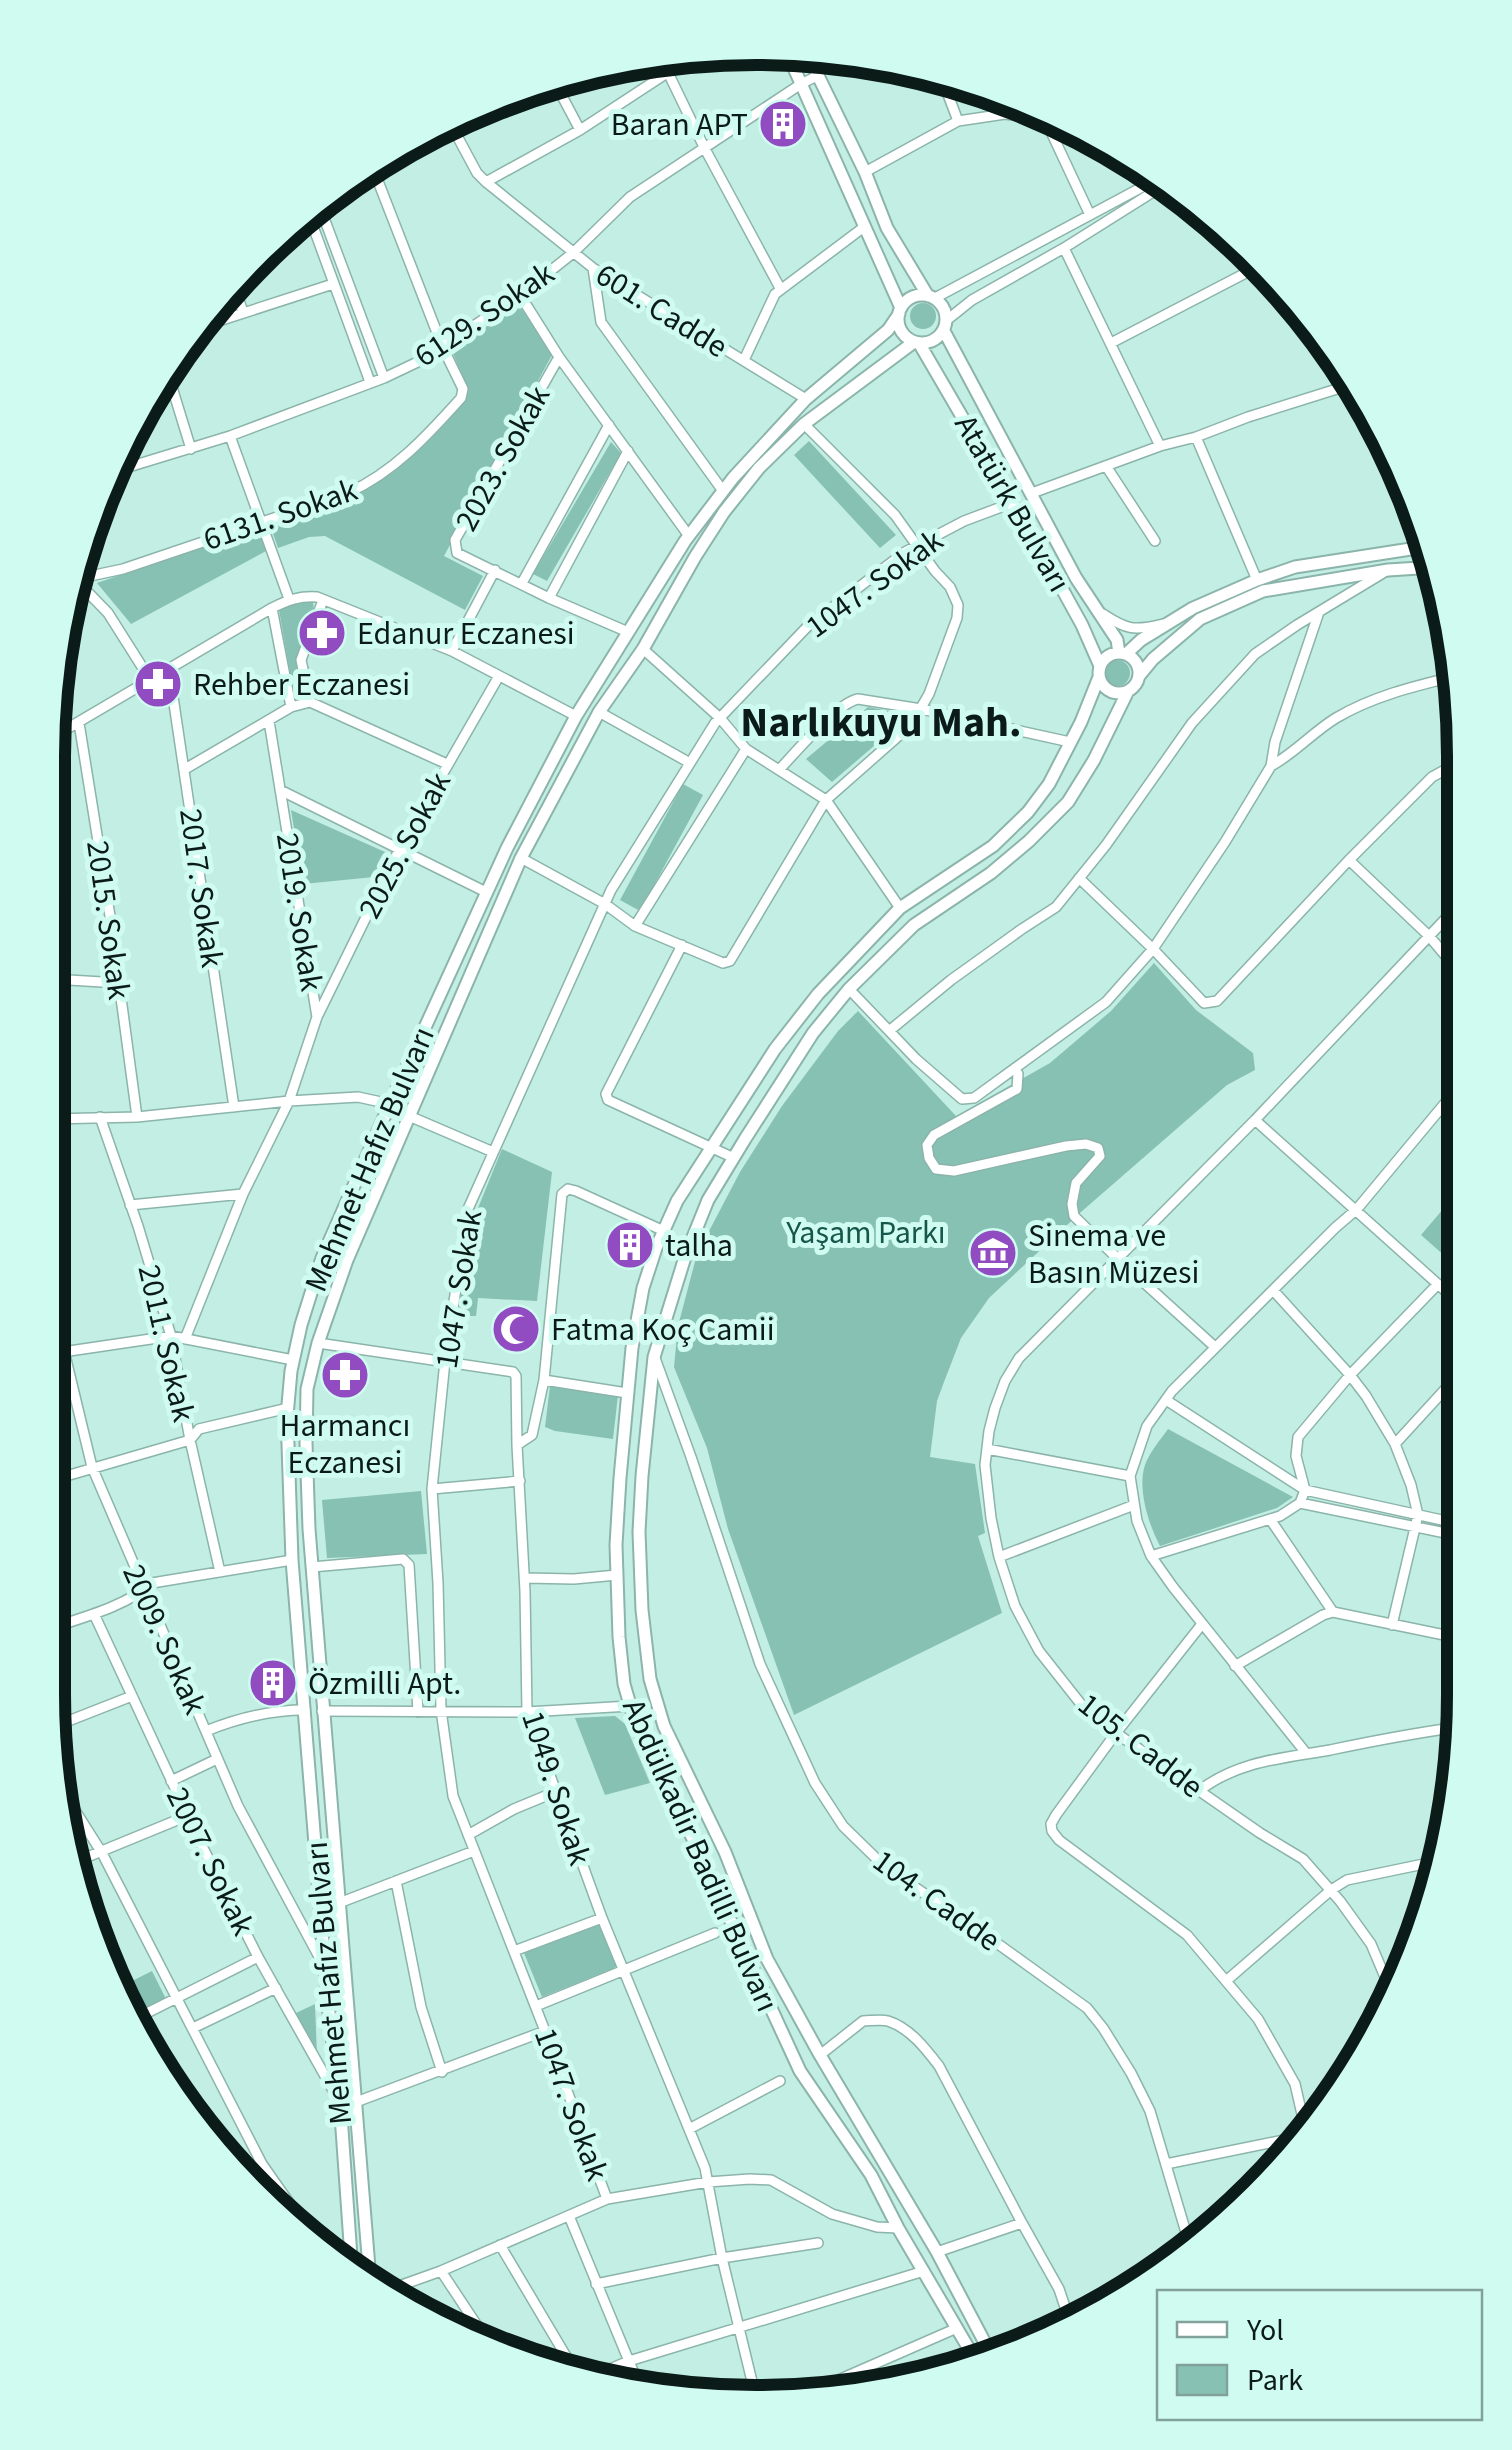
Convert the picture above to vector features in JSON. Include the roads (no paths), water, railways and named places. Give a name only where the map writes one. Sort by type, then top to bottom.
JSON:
[{"type":"main road","points":[[793,66],[900,311],[900,328],[908,339],[930,342],[945,326],[944,308],[932,297],[888,228],[813,67]]},
{"type":"main road","points":[[900,311],[913,297],[932,297]]},
{"type":"main road","name":"Mehmet Hafız Bulvarı","points":[[351,2254],[292,1560],[288,1408],[293,1360],[322,1258],[486,892],[576,716],[689,536],[723,491],[806,399],[888,330],[900,311]]},
{"type":"main road","name":"Atatürk Bulvarı","points":[[945,326],[1076,578],[1118,640],[1123,654]]},
{"type":"main road","name":"Mehmet Hafız Bulvarı","points":[[369,2267],[312,1568],[307,1389],[318,1343],[347,1260],[521,858],[600,712],[643,649],[724,512],[759,468],[804,424],[917,343]]},
{"type":"main road","name":"Atatürk Bulvarı","points":[[917,343],[946,386],[1064,592],[1099,671]]},
{"type":"main road","points":[[1414,547],[1295,568],[1192,608],[1123,654],[1110,655],[1099,671],[1100,682],[1116,693],[1128,691],[1153,659],[1200,619],[1263,591],[1420,568]]},
{"type":"main road","points":[[1123,654],[1138,666],[1139,676]]},
{"type":"main road","name":"Abdülkadir Badilli Bulvarı","points":[[970,2350],[871,2175],[800,2071],[635,1722],[624,1684],[619,1637],[620,1478],[632,1348],[643,1288],[677,1201],[776,1049],[818,994],[900,908],[992,846],[1028,812],[1049,784],[1081,722],[1099,671]]},
{"type":"main road","name":"Abdülkadir Badilli Bulvarı","points":[[986,2345],[937,2252],[767,1959],[725,1852],[664,1726],[650,1679],[642,1610],[640,1532],[649,1390],[654,1357],[685,1256],[708,1200],[813,1034],[848,989],[914,925],[990,873],[1068,802],[1128,691]]},
{"type":"street","points":[[486,182],[580,130],[667,73],[780,288]]},
{"type":"street","name":"6129. Sokak","points":[[129,466],[230,436],[384,378],[442,348],[573,253],[630,197],[817,76]]},
{"type":"street","points":[[947,93],[958,121]]},
{"type":"street","points":[[560,94],[580,130]]},
{"type":"street","points":[[865,172],[958,121],[1010,114]]},
{"type":"street","name":"601. Cadde","points":[[456,133],[486,182],[573,253],[806,399]]},
{"type":"street","points":[[1056,133],[1090,215]]},
{"type":"street","points":[[377,178],[442,348]]},
{"type":"street","points":[[932,297],[1146,186]]},
{"type":"street","points":[[945,326],[972,300],[1154,191]]},
{"type":"street","points":[[324,217],[384,378]]},
{"type":"street","points":[[313,226],[370,382]]},
{"type":"street","points":[[744,360],[774,294],[864,227]]},
{"type":"street","points":[[1064,248],[1160,446]]},
{"type":"street","points":[[593,268],[601,322],[723,491]]},
{"type":"street","points":[[1111,343],[1249,271]]},
{"type":"street","points":[[221,319],[333,284]]},
{"type":"street","points":[[520,295],[559,356],[689,536]]},
{"type":"street","points":[[238,298],[243,312]]},
{"type":"street","name":"6131. Sokak","points":[[89,576],[123,569],[369,484],[420,444],[461,398],[463,388],[442,348]]},
{"type":"street","name":"2023. Sokak","points":[[559,356],[455,540],[456,553],[628,632]]},
{"type":"street","points":[[172,387],[191,448]]},
{"type":"street","points":[[1032,493],[1160,446],[1340,388]]},
{"type":"street","points":[[521,858],[605,904],[635,926],[723,963],[730,961],[826,800],[911,725],[929,694],[952,634],[958,605],[950,587],[895,515],[804,424]]},
{"type":"street","points":[[522,583],[609,425]]},
{"type":"street","points":[[230,436],[289,600]]},
{"type":"street","points":[[1196,437],[1257,580]]},
{"type":"street","points":[[549,598],[628,451]]},
{"type":"street","points":[[1106,466],[1155,541]]},
{"type":"street","name":"1047. Sokak","points":[[606,2199],[546,2031],[453,1796],[440,1710],[432,1489],[445,1361],[468,1209],[611,890],[720,718],[807,627],[904,552],[964,520],[1012,502]]},
{"type":"street","points":[[452,651],[494,570]]},
{"type":"street","points":[[889,1031],[951,980],[1056,908],[1192,723],[1256,654],[1388,570]]},
{"type":"street","points":[[86,589],[108,613],[151,682]]},
{"type":"street","points":[[66,730],[272,608],[302,596],[324,600],[452,651],[576,716]]},
{"type":"street","points":[[310,702],[301,660],[324,600]]},
{"type":"street","points":[[272,608],[291,707]]},
{"type":"street","points":[[1098,612],[1124,628],[1141,630],[1170,622]]},
{"type":"street","points":[[848,989],[962,1100],[974,1098],[1106,1002],[1153,949],[1271,766],[1275,742],[1318,612]]},
{"type":"street","points":[[643,649],[720,718],[746,749],[826,800],[900,908]]},
{"type":"street","name":"2017. Sokak","points":[[169,670],[234,1107]]},
{"type":"street","name":"2025. Sokak","points":[[317,1017],[400,848],[499,676]]},
{"type":"street","points":[[1271,766],[1334,720],[1376,698],[1443,680]]},
{"type":"street","points":[[779,770],[823,724],[850,700],[858,699],[1070,742]]},
{"type":"street","points":[[185,770],[291,707],[310,702],[447,764]]},
{"type":"street","points":[[600,712],[690,763]]},
{"type":"street","name":"2019. Sokak","points":[[185,1339],[243,1194],[289,1100],[317,1017],[269,720]]},
{"type":"street","name":"2015. Sokak","points":[[79,722],[137,1118]]},
{"type":"street","points":[[635,926],[746,749]]},
{"type":"street","points":[[1079,878],[1204,1003],[1217,1001],[1349,860],[1432,777],[1447,769]]},
{"type":"street","points":[[280,790],[486,892]]},
{"type":"street","points":[[1349,860],[1447,957]]},
{"type":"street","name":"105. Cadde","points":[[1385,1978],[1370,1944],[1303,1859],[1116,1734],[1084,1708],[1039,1651],[1015,1606],[999,1558],[986,1466],[994,1408],[1004,1381],[1019,1358],[1256,1120],[1447,917]]},
{"type":"street","points":[[682,945],[606,1094],[608,1100],[734,1158]]},
{"type":"street","points":[[65,980],[119,983]]},
{"type":"street","points":[[1016,1068],[1017,1089],[934,1135],[928,1145],[929,1158],[936,1169],[954,1170],[1066,1146],[1086,1144],[1098,1148],[1100,1156],[1076,1183],[1074,1216],[1215,1347]]},
{"type":"street","points":[[65,1118],[137,1118],[289,1100],[358,1097],[390,1104]]},
{"type":"street","points":[[1306,1754],[1151,1556],[1137,1521],[1130,1476],[1147,1426],[1166,1400],[1357,1209],[1447,1102]]},
{"type":"street","points":[[409,1116],[493,1152]]},
{"type":"street","name":"2011. Sokak","points":[[100,1117],[172,1336],[190,1440],[220,1572]]},
{"type":"street","points":[[1256,1120],[1447,1292]]},
{"type":"street","points":[[517,1446],[532,1436],[544,1380],[562,1194],[568,1189],[576,1191],[664,1232]]},
{"type":"street","points":[[130,1205],[243,1194]]},
{"type":"street","points":[[1151,1556],[1280,1516],[1300,1503],[1306,1490],[1296,1456],[1298,1437],[1350,1375],[1438,1284]]},
{"type":"street","points":[[1272,1290],[1366,1396],[1395,1444],[1411,1486],[1418,1515],[1392,1625]]},
{"type":"street","points":[[65,1352],[172,1336],[293,1360]]},
{"type":"street","points":[[318,1343],[445,1361]]},
{"type":"street","name":"104. Cadde","points":[[654,1357],[760,1664],[815,1783],[843,1826],[885,1867],[1086,2008],[1103,2028],[1150,2111],[1187,2234]]},
{"type":"street","name":"1049. Sokak","points":[[445,1361],[513,1372],[518,1385],[527,1712],[622,1971],[705,2168],[751,2384]]},
{"type":"street","name":"2009. Sokak","points":[[65,1364],[92,1467],[144,1590],[246,1823],[325,1968]]},
{"type":"street","points":[[544,1380],[627,1393]]},
{"type":"street","points":[[1395,1444],[1447,1386]]},
{"type":"street","points":[[1166,1400],[1306,1490],[1447,1521]]},
{"type":"street","points":[[65,1474],[190,1440],[200,1428],[288,1408]]},
{"type":"street","points":[[987,1449],[1130,1476]]},
{"type":"street","points":[[432,1489],[520,1481]]},
{"type":"street","points":[[1300,1503],[1447,1534]]},
{"type":"street","points":[[999,1558],[1134,1504]]},
{"type":"street","points":[[1270,1519],[1332,1612]]},
{"type":"street","points":[[312,1568],[403,1559],[408,1565],[418,1712]]},
{"type":"street","points":[[65,1623],[94,1614],[144,1590],[152,1582],[292,1560]]},
{"type":"street","points":[[525,1578],[617,1574]]},
{"type":"street","points":[[1235,1666],[1332,1612],[1447,1636]]},
{"type":"street","name":"2007. Sokak","points":[[94,1614],[187,1816],[258,1957],[340,2102]]},
{"type":"street","points":[[1202,1624],[1056,1815],[1052,1831],[1080,1858],[1187,1935],[1258,2019],[1295,2084],[1303,2117]]},
{"type":"street","points":[[66,1722],[132,1696]]},
{"type":"street","points":[[322,1712],[527,1712],[630,1706]]},
{"type":"street","points":[[206,1731],[253,1716],[305,1710]]},
{"type":"street","points":[[1199,1791],[1241,1766],[1446,1729]]},
{"type":"street","points":[[171,1781],[218,1759]]},
{"type":"street","points":[[468,1835],[555,1792]]},
{"type":"street","points":[[75,1812],[102,1853],[262,2164],[286,2201]]},
{"type":"street","points":[[85,1859],[187,1816]]},
{"type":"street","points":[[340,1903],[474,1850]]},
{"type":"street","points":[[1226,1981],[1330,1890],[1347,1880],[1425,1864]]},
{"type":"street","points":[[396,1881],[421,2007],[442,2072]]},
{"type":"street","points":[[514,1951],[602,1918]]},
{"type":"street","points":[[536,2006],[715,1933]]},
{"type":"street","points":[[144,2014],[258,1957]]},
{"type":"street","points":[[192,2028],[276,1988]]},
{"type":"street","points":[[820,2055],[863,2020],[888,2021],[910,2034],[939,2066],[1059,2288],[1067,2311]]},
{"type":"street","points":[[356,2102],[546,2031]]},
{"type":"street","points":[[688,2129],[780,2081]]},
{"type":"street","points":[[1166,2164],[1284,2140]]},
{"type":"street","points":[[252,2167],[262,2164]]},
{"type":"street","points":[[400,2286],[606,2199],[708,2182],[771,2180],[832,2214],[877,2227],[898,2228]]},
{"type":"street","points":[[570,2216],[634,2374]]},
{"type":"street","points":[[937,2252],[1022,2223]]},
{"type":"street","points":[[596,2284],[818,2243]]},
{"type":"street","points":[[500,2245],[567,2358]]},
{"type":"street","points":[[441,2271],[478,2326]]},
{"type":"street","points":[[610,2369],[924,2271]]},
{"type":"street","points":[[841,2380],[957,2328]]},
{"type":"street","points":[[864,2370],[865,2376]]},
{"type":"place","name":"Baran APT","points":[[783,124]]},
{"type":"place","name":"Edanur Eczanesi","points":[[322,633]]},
{"type":"place","name":"Rehber Eczanesi","points":[[158,684]]},
{"type":"place","name":"talha","points":[[630,1245]]},
{"type":"place","name":"Sinema ve Basın Müzesi","points":[[993,1253]]},
{"type":"place","name":"Fatma Koç Camii","points":[[516,1329]]},
{"type":"place","name":"Harmancı Eczanesi","points":[[345,1375]]},
{"type":"place","name":"Özmilli Apt.","points":[[273,1683]]},
{"type":"district","name":"Narlıkuyu Mah.","points":[[881,721]]},
{"type":"park label","name":"Yaşam Parkı","points":[[866,1232]]}]
